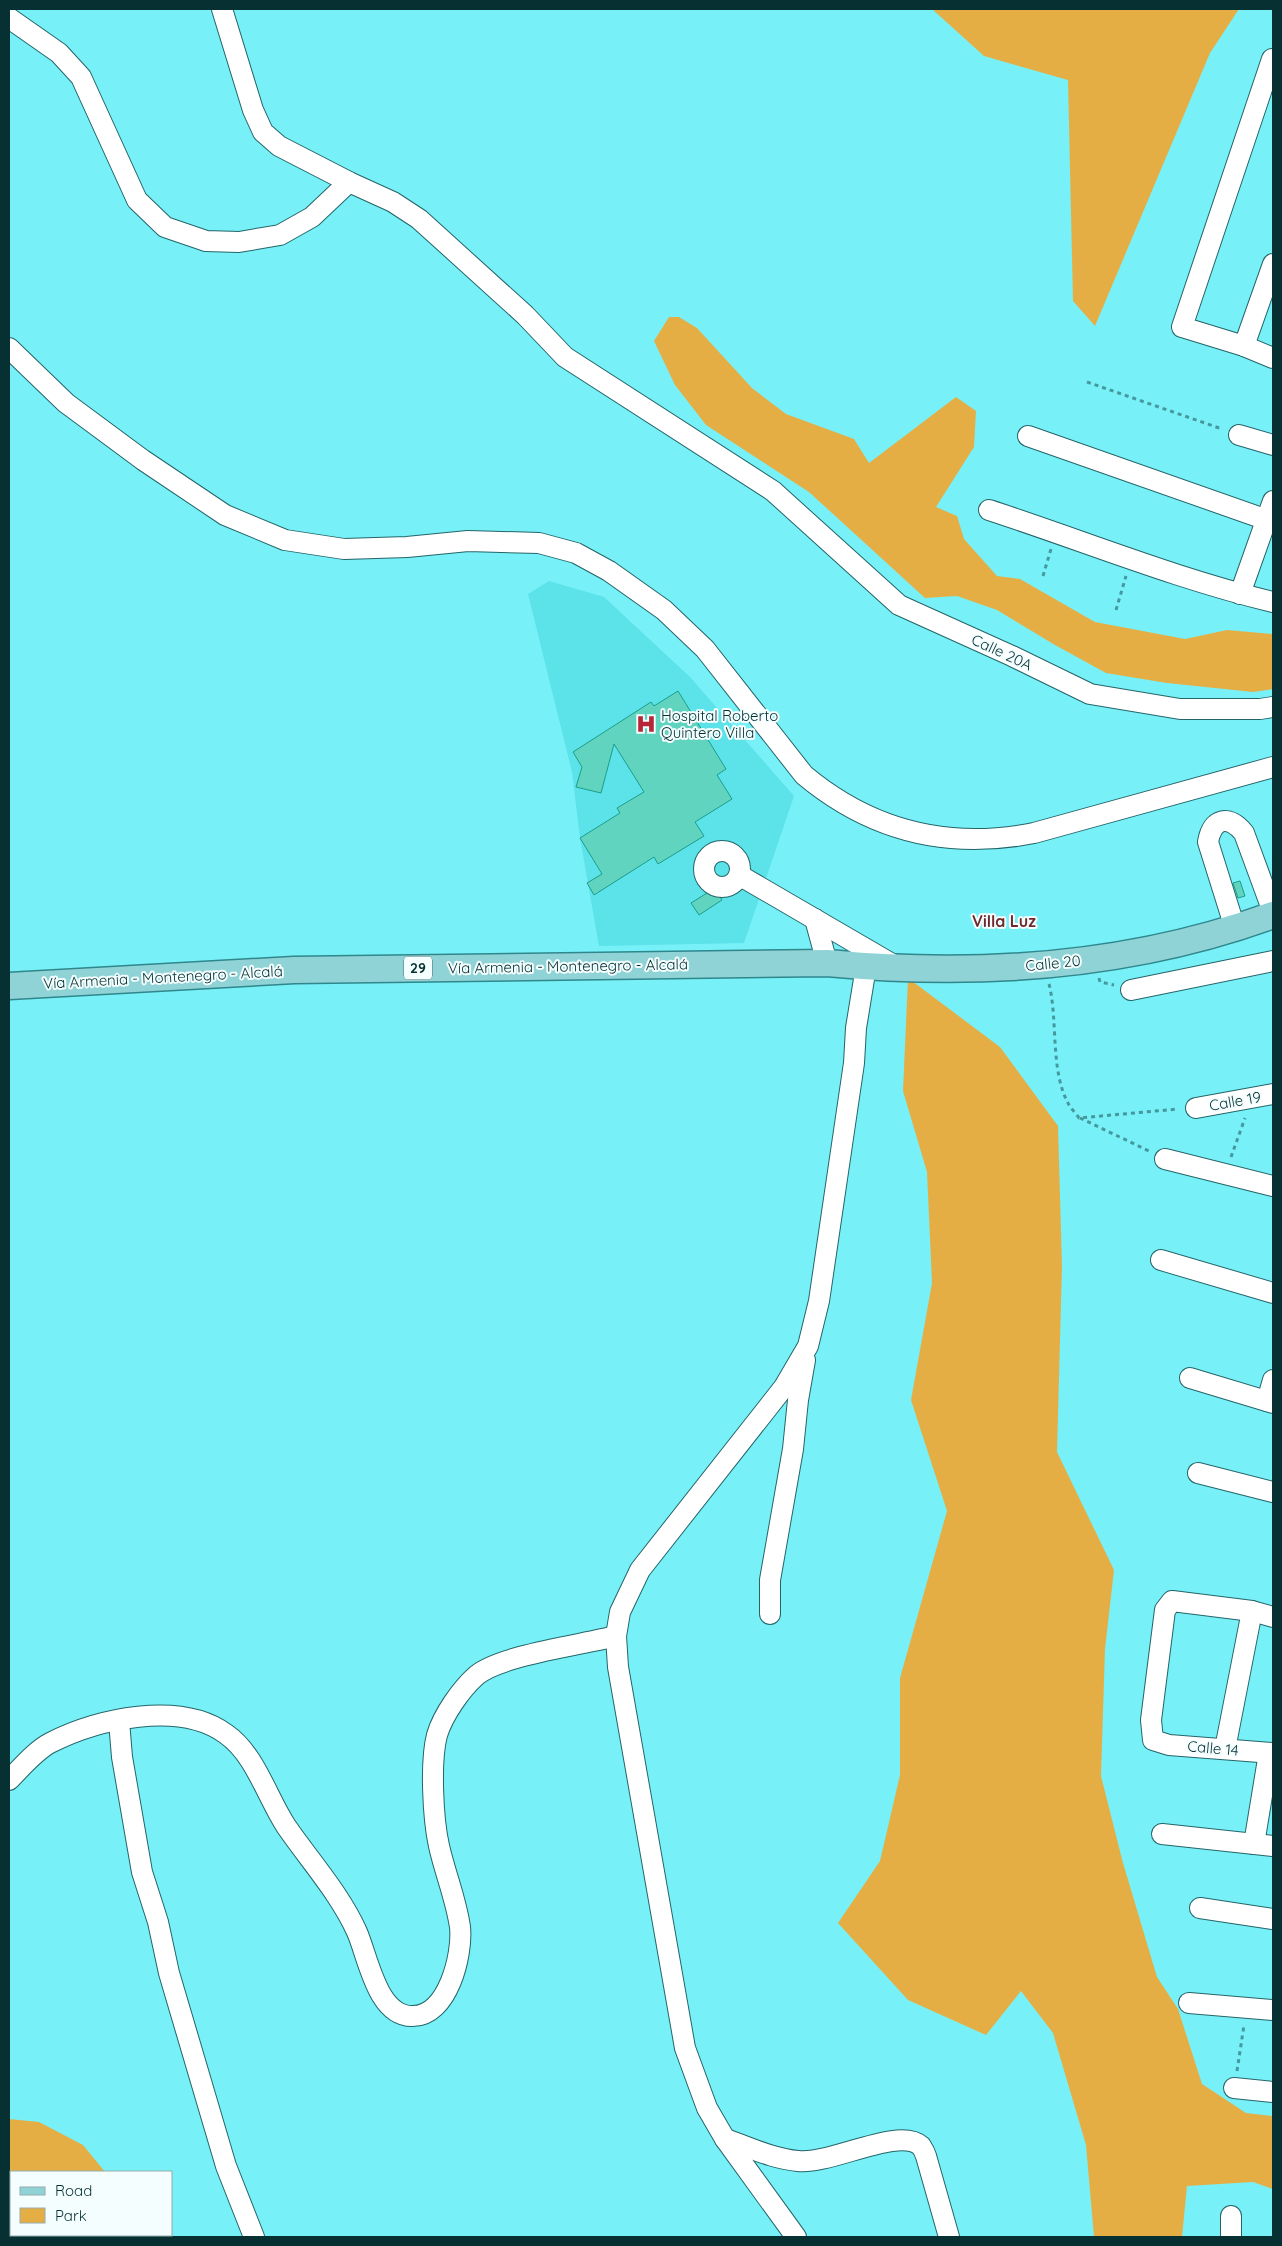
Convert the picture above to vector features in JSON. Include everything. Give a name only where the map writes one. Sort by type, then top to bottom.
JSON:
[{"type":"main road","name":"Calle 20","points":[[827,963],[900,969],[972,969],[1043,965],[1104,957],[1171,945],[1235,928],[1273,914]]},
{"type":"main road","name":"Vía Armenia - Montenegro - Alcalá","points":[[9,986],[294,970],[827,963]]},
{"type":"street","name":"Calle 20A","points":[[222,9],[253,110],[263,132],[279,146],[392,202],[420,219],[525,314],[565,357],[773,491],[899,605],[1090,694],[1180,709],[1273,707]]},
{"type":"street","points":[[9,18],[59,53],[80,77],[137,200],[165,227],[206,241],[239,242],[280,235],[312,217],[349,182]]},
{"type":"street","points":[[1272,59],[1182,327],[1244,346],[1273,358]]},
{"type":"street","points":[[1244,346],[1273,264]]},
{"type":"street","points":[[9,348],[66,403],[143,460],[225,516],[286,540],[344,549],[407,547],[468,541],[539,543],[576,553],[609,571],[664,610],[705,649],[804,775],[815,785],[850,808],[919,835],[948,839],[1008,838],[1034,833],[1273,767]]},
{"type":"street","points":[[1239,435],[1273,444]]},
{"type":"street","points":[[1028,436],[1271,514],[1240,594]]},
{"type":"street","points":[[989,510],[1131,559],[1240,594],[1273,602]]},
{"type":"street","points":[[1235,928],[1208,842],[1210,830],[1216,823],[1227,820],[1237,824],[1244,833],[1273,914]]},
{"type":"street","points":[[739,875],[900,969]]},
{"type":"street","points":[[815,919],[827,963]]},
{"type":"street","points":[[1131,990],[1273,961]]},
{"type":"street","points":[[770,1614],[770,1580],[793,1449],[798,1400],[819,1300],[854,1063],[856,1028],[866,967]]},
{"type":"street","name":"Calle 19","points":[[1196,1108],[1273,1094]]},
{"type":"street","points":[[1165,1159],[1273,1186]]},
{"type":"street","points":[[1161,1260],[1273,1292]]},
{"type":"street","points":[[796,2237],[725,2139],[698,2090],[685,2048],[618,1667],[616,1636],[620,1612],[640,1570],[784,1387],[808,1346]]},
{"type":"street","points":[[1190,1378],[1270,1402],[1273,1380]]},
{"type":"street","points":[[1198,1473],[1273,1492]]},
{"type":"street","name":"Calle 14","points":[[1252,1611],[1172,1601],[1165,1610],[1151,1720],[1153,1740],[1169,1745],[1271,1753]]},
{"type":"street","points":[[1224,1749],[1252,1611],[1273,1617]]},
{"type":"street","points":[[9,1780],[48,1744],[81,1731],[119,1721],[150,1715],[181,1716],[205,1723],[226,1734],[250,1757],[273,1806],[342,1905],[357,1931],[382,1997],[401,2014],[411,2016],[425,2014],[436,2005],[450,1986],[458,1960],[460,1930],[456,1900],[438,1844],[434,1803],[434,1756],[438,1733],[450,1709],[478,1674],[499,1664],[616,1636]]},
{"type":"street","points":[[119,1721],[122,1757],[142,1872],[158,1922],[169,1973],[226,2166],[254,2237]]},
{"type":"street","points":[[1162,1834],[1264,1845],[1271,1753]]},
{"type":"street","points":[[1200,1908],[1273,1919]]},
{"type":"street","points":[[1189,2003],[1273,2010]]},
{"type":"street","points":[[1234,2088],[1273,2092]]},
{"type":"street","points":[[725,2139],[766,2154],[800,2162],[834,2158],[894,2140],[914,2142],[921,2146],[926,2156],[949,2237]]},
{"type":"street","points":[[1230,2237],[1231,2216]]},
{"type":"path","points":[[1087,382],[1239,435]]},
{"type":"path","points":[[1043,576],[1056,532]]},
{"type":"path","points":[[1116,610],[1131,559]]},
{"type":"path","points":[[1043,965],[1050,987],[1055,1047],[1062,1089],[1068,1103],[1080,1118],[1165,1159]]},
{"type":"path","points":[[1224,1175],[1252,1099]]},
{"type":"path","points":[[1080,1118],[1196,1108]]},
{"type":"path","points":[[1234,2088],[1247,2007]]},
{"type":"shaded area","name":"Hospital Roberto Quintero Villa","points":[[549,581],[604,597],[690,677],[794,796],[744,943],[599,946],[580,838],[572,772],[528,594]]},
{"type":"green space","points":[[932,9],[1239,9],[1210,53],[1095,326],[1073,301],[1068,80],[984,56]]},
{"type":"green space","points":[[669,317],[679,317],[697,328],[752,388],[786,414],[854,439],[869,463],[956,397],[976,411],[974,447],[936,507],[957,516],[964,539],[997,576],[1020,579],[1095,622],[1185,639],[1227,630],[1273,634],[1273,689],[1253,692],[1167,683],[1106,673],[997,610],[957,596],[925,598],[809,492],[706,425],[675,385],[654,341]]},
{"type":"green space","points":[[908,978],[1000,1047],[1058,1126],[1062,1266],[1057,1452],[1114,1570],[1105,1649],[1101,1776],[1123,1863],[1157,1977],[1178,2009],[1202,2084],[1246,2113],[1273,2116],[1273,2189],[1253,2182],[1187,2186],[1182,2237],[1094,2237],[1086,2145],[1053,2033],[1021,1991],[986,2035],[908,2000],[838,1923],[880,1861],[900,1775],[900,1678],[947,1511],[911,1400],[932,1283],[927,1172],[903,1091]]},
{"type":"green space","points":[[9,2119],[39,2122],[83,2145],[104,2171],[10,2171],[10,2236],[152,2236],[152,2237],[9,2237]]},
{"type":"building","points":[[678,691],[726,769],[717,775],[732,799],[695,822],[704,836],[658,864],[654,857],[594,895],[587,883],[602,874],[580,838],[620,813],[617,808],[644,792],[614,744],[601,793],[576,787],[582,767],[573,752],[651,702],[654,706]]},
{"type":"building","points":[[1240,881],[1245,896],[1238,898],[1233,883]]},
{"type":"building","points":[[715,888],[722,900],[699,915],[691,903]]},
{"type":"place","name":"Hospital Roberto Quintero Villa","points":[[646,724]]},
{"type":"district","name":"Villa Luz","points":[[1004,921]]}]
